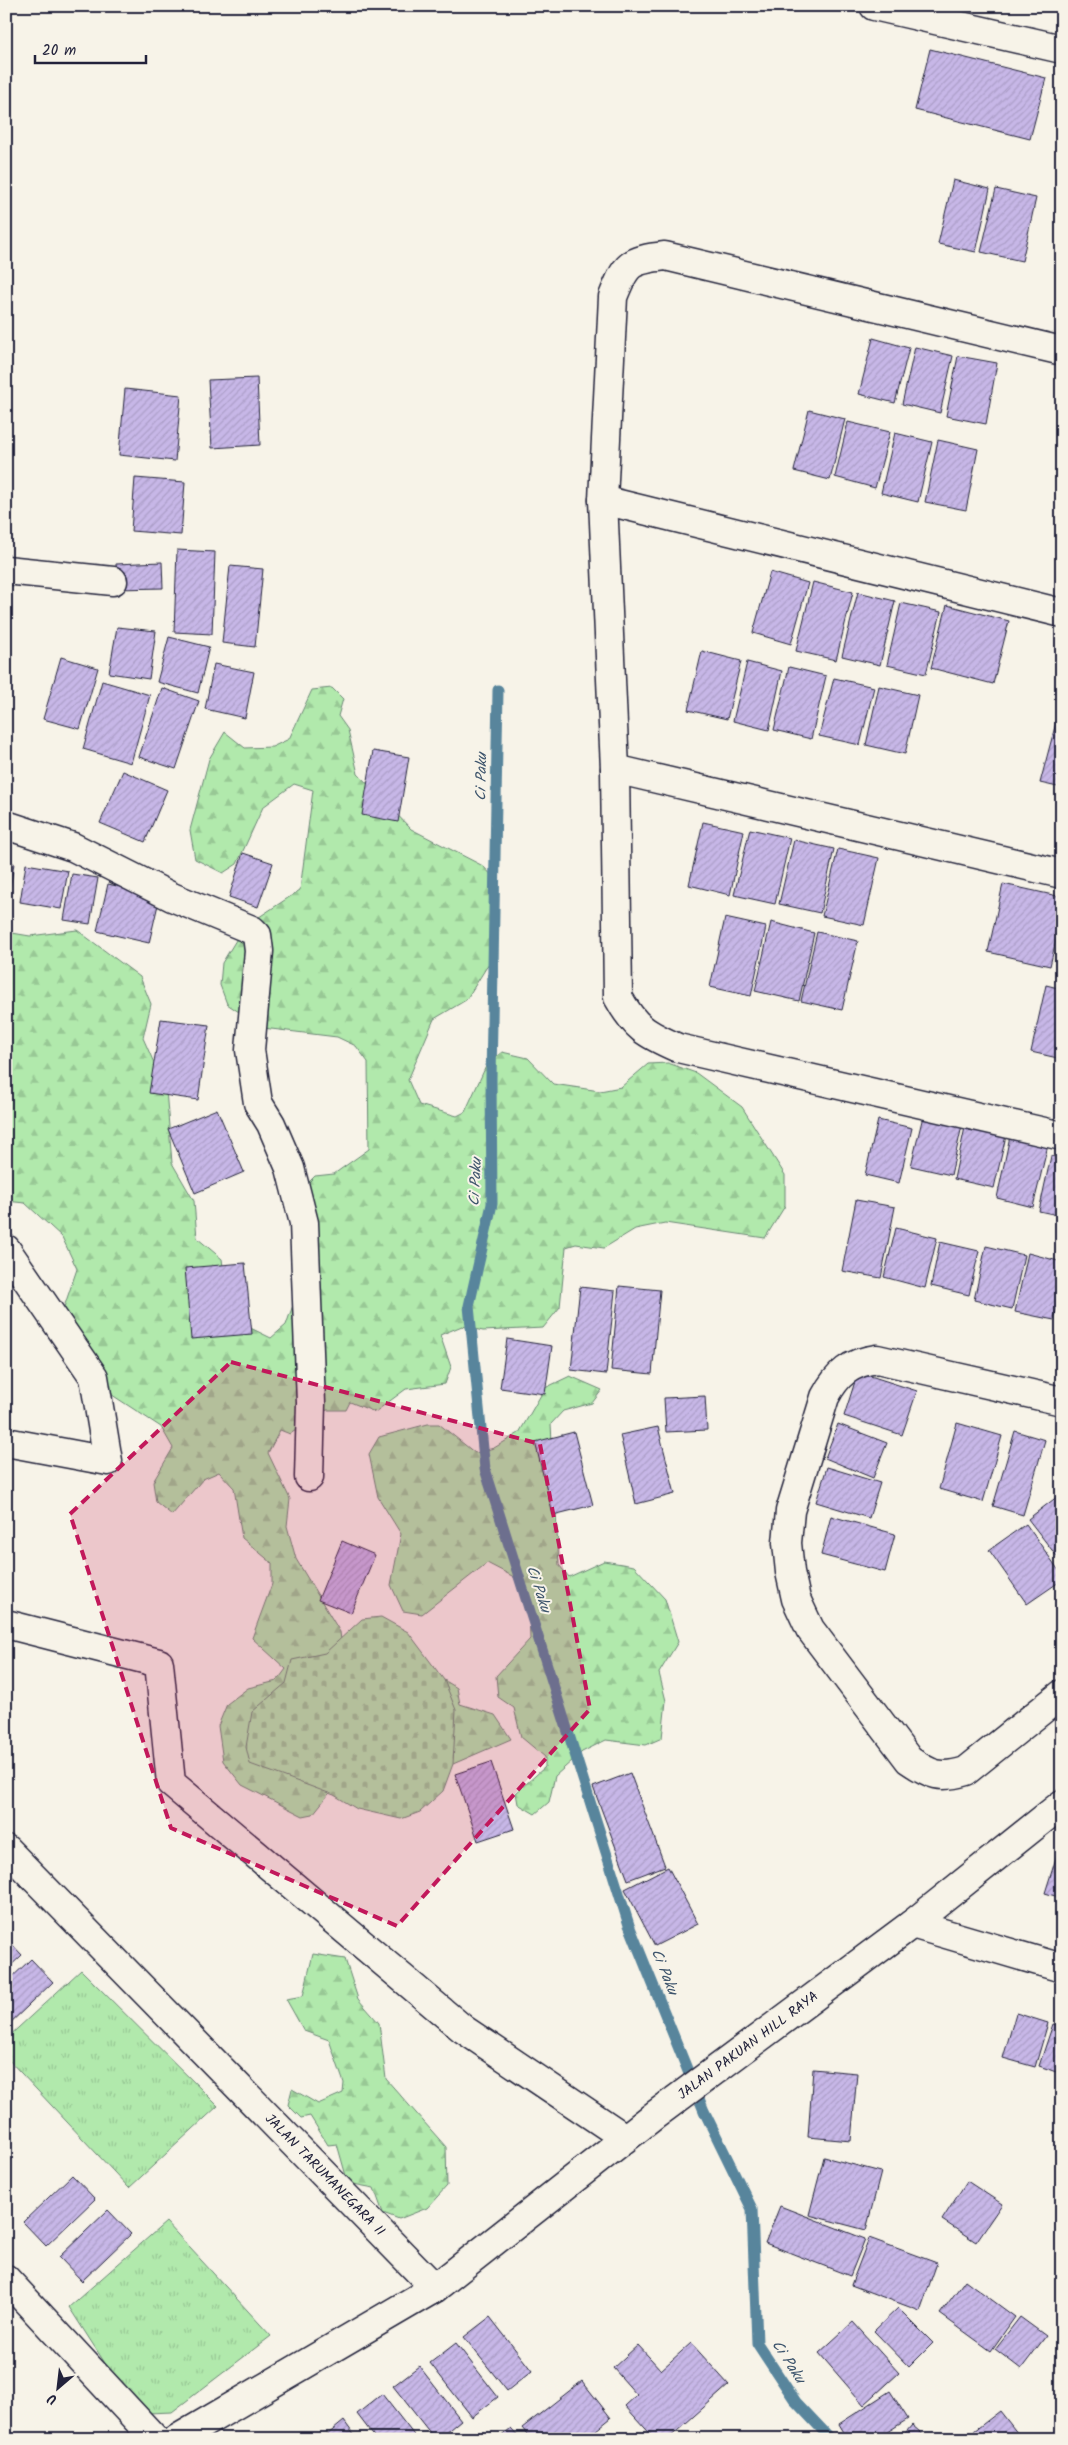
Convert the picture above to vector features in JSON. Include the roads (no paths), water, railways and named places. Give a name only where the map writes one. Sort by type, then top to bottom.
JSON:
[{"type":"street","points":[[874,6],[1062,49]]},
{"type":"street","points":[[1062,351],[665,256],[639,259],[622,273],[613,298],[603,500],[615,769],[618,997],[630,1020],[654,1038],[678,1048],[1062,1136]]},
{"type":"street","points":[[603,500],[1062,613]]},
{"type":"street","points":[[6,570],[112,581]]},
{"type":"street","points":[[615,769],[1062,874]]},
{"type":"street","points":[[6,825],[73,847],[156,889],[252,930],[257,935],[259,951],[250,1050],[258,1103],[271,1124],[290,1168],[304,1223],[311,1403],[309,1477]]},
{"type":"street","points":[[6,1250],[94,1377],[108,1461],[6,1442]]},
{"type":"street","points":[[1062,1401],[877,1358],[860,1361],[833,1381],[825,1397],[790,1511],[787,1543],[790,1572],[796,1599],[810,1629],[909,1760],[928,1773],[948,1776],[966,1771],[1062,1694]]},
{"type":"street","points":[[6,1624],[159,1663],[171,1783],[464,2029],[625,2138]]},
{"type":"street","name":"JALAN PAKUAN HILL RAYA","points":[[435,2288],[732,2056],[912,1924],[1062,1804]]},
{"type":"street","name":"JALAN TARUMANEGARA II","points":[[6,1849],[435,2288]]},
{"type":"street","points":[[912,1924],[1062,1968]]},
{"type":"street","points":[[6,2279],[156,2439]]},
{"type":"street","points":[[177,2439],[435,2288]]},
{"type":"waterway","name":"Ci Paku","points":[[498,690],[491,1078],[492,1204],[469,1306],[485,1469],[629,1925],[704,2111],[752,2209],[757,2343],[796,2402],[831,2439]]}]
